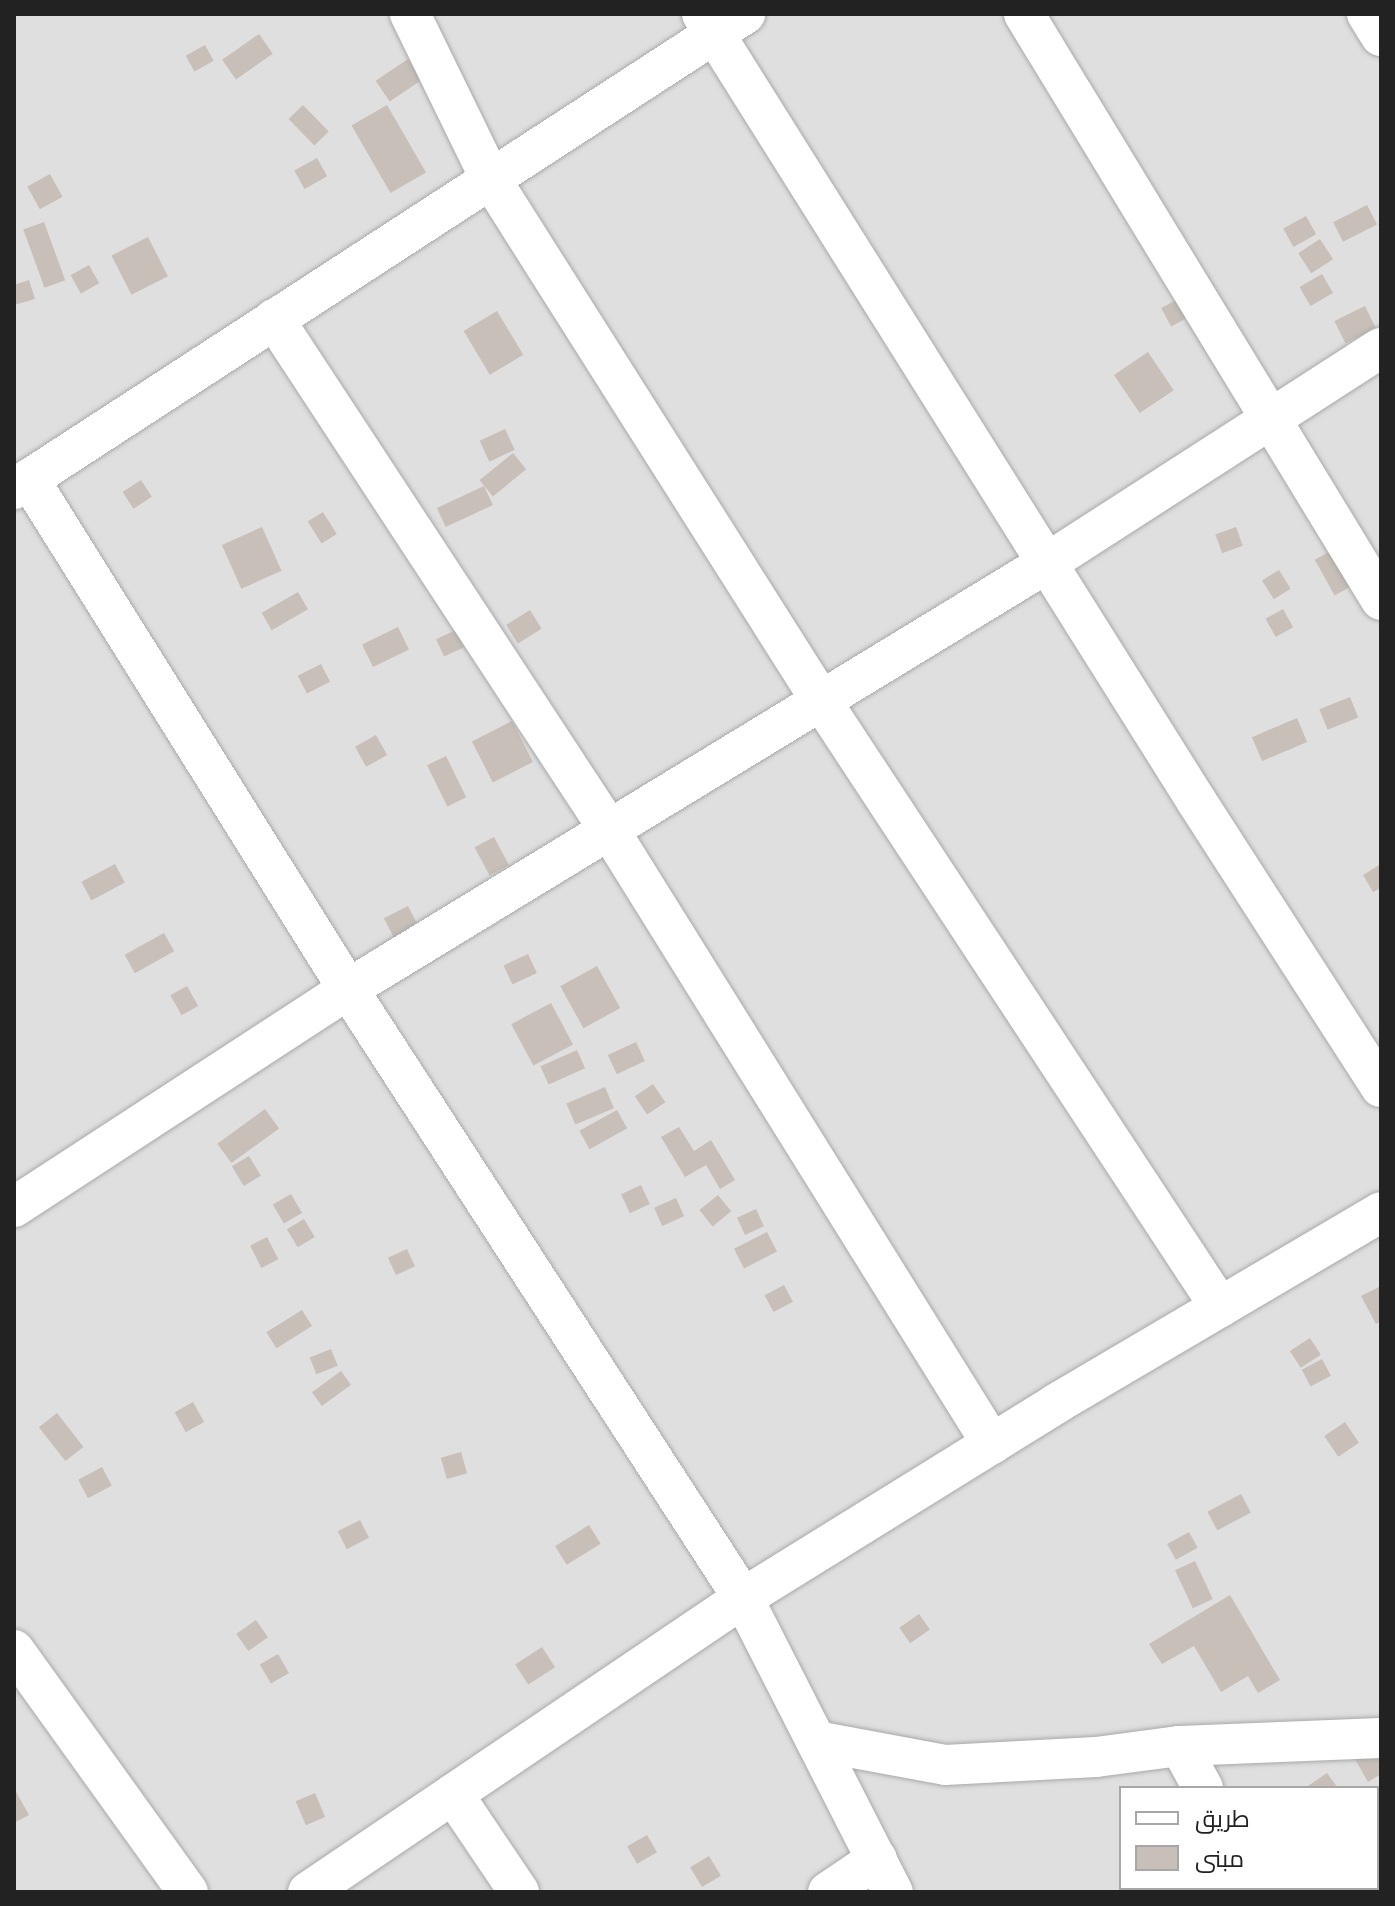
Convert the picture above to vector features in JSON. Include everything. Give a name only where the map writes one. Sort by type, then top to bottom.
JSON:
[{"type":"street","points":[[410,14],[490,178],[820,699],[1220,1307]]},
{"type":"street","points":[[1024,14],[1381,600]]},
{"type":"street","points":[[1367,14],[1381,36]]},
{"type":"street","points":[[828,1892],[885,1876],[743,1598],[22,484],[490,178],[720,20],[1047,563],[1381,1087]]},
{"type":"street","points":[[274,319],[608,828],[992,1444]]},
{"type":"street","points":[[14,1207],[348,989],[1047,563],[1381,348]]},
{"type":"street","points":[[308,1892],[743,1598],[992,1444],[1381,1212]]},
{"type":"street","points":[[14,1650],[188,1892]]},
{"type":"street","points":[[816,1741],[945,1765],[1096,1757],[1180,1746],[1381,1738]]},
{"type":"street","points":[[1180,1746],[1202,1786]]},
{"type":"street","points":[[453,1794],[519,1892]]},
{"type":"shaded area","points":[[14,14],[1381,14],[1381,1892],[14,1892]]},
{"type":"building","points":[[259,34],[273,54],[236,79],[222,60]]},
{"type":"building","points":[[205,45],[214,61],[194,71],[186,56]]},
{"type":"building","points":[[408,59],[422,80],[390,102],[376,81]]},
{"type":"building","points":[[303,105],[329,132],[314,146],[289,119]]},
{"type":"building","points":[[387,105],[426,173],[390,193],[351,126]]},
{"type":"building","points":[[317,158],[327,176],[304,189],[294,171]]},
{"type":"building","points":[[50,174],[63,197],[40,209],[27,187]]},
{"type":"building","points":[[1367,205],[1377,225],[1343,242],[1333,222]]},
{"type":"building","points":[[1306,216],[1316,234],[1293,247],[1283,229]]},
{"type":"building","points":[[44,222],[65,280],[45,288],[23,230]]},
{"type":"building","points":[[148,237],[168,276],[131,295],[111,256]]},
{"type":"building","points":[[1320,239],[1333,259],[1311,273],[1298,253]]},
{"type":"building","points":[[89,265],[99,283],[81,294],[71,275]]},
{"type":"building","points":[[1322,274],[1333,293],[1310,306],[1299,287]]},
{"type":"building","points":[[29,280],[35,299],[14,305],[14,285]]},
{"type":"building","points":[[1178,299],[1188,318],[1171,326],[1161,308]]},
{"type":"building","points":[[1365,306],[1376,328],[1345,343],[1334,321]]},
{"type":"building","points":[[497,311],[523,355],[490,375],[464,331]]},
{"type":"building","points":[[1148,352],[1174,390],[1140,413],[1114,375]]},
{"type":"building","points":[[505,429],[515,450],[489,462],[480,441]]},
{"type":"building","points":[[513,453],[526,469],[493,496],[480,480]]},
{"type":"building","points":[[141,480],[152,497],[133,509],[123,492]]},
{"type":"building","points":[[484,486],[493,505],[446,527],[437,508]]},
{"type":"building","points":[[323,512],[337,534],[322,544],[308,522]]},
{"type":"building","points":[[262,527],[282,571],[241,589],[222,545]]},
{"type":"building","points":[[1236,527],[1243,546],[1222,553],[1215,535]]},
{"type":"building","points":[[1334,549],[1354,585],[1335,596],[1315,560]]},
{"type":"building","points":[[1279,570],[1291,589],[1274,599],[1262,581]]},
{"type":"building","points":[[298,592],[308,609],[272,630],[262,613]]},
{"type":"building","points":[[1283,609],[1293,627],[1276,637],[1266,619]]},
{"type":"building","points":[[530,610],[542,629],[518,643],[506,625]]},
{"type":"building","points":[[398,627],[409,649],[373,667],[362,645]]},
{"type":"building","points":[[456,630],[464,647],[444,657],[436,639]]},
{"type":"building","points":[[321,664],[330,682],[307,694],[298,676]]},
{"type":"building","points":[[1350,697],[1358,717],[1328,730],[1319,709]]},
{"type":"building","points":[[1297,718],[1307,742],[1262,761],[1252,737]]},
{"type":"building","points":[[512,721],[533,762],[493,782],[472,741]]},
{"type":"building","points":[[376,735],[387,755],[366,767],[355,747]]},
{"type":"building","points":[[446,756],[466,797],[447,807],[427,765]]},
{"type":"building","points":[[494,837],[509,865],[490,876],[475,847]]},
{"type":"building","points":[[115,864],[125,883],[91,900],[81,882]]},
{"type":"building","points":[[1381,864],[1381,888],[1373,892],[1363,875]]},
{"type":"building","points":[[408,906],[418,926],[394,938],[384,918]]},
{"type":"building","points":[[164,933],[174,951],[135,973],[125,955]]},
{"type":"building","points":[[528,954],[537,973],[512,984],[504,965]]},
{"type":"building","points":[[597,966],[620,1008],[584,1028],[560,986]]},
{"type":"building","points":[[187,986],[198,1006],[182,1015],[170,995]]},
{"type":"building","points":[[551,1003],[573,1044],[533,1066],[511,1024]]},
{"type":"building","points":[[636,1042],[645,1061],[617,1074],[608,1055]]},
{"type":"building","points":[[577,1050],[585,1068],[549,1085],[540,1066]]},
{"type":"building","points":[[653,1084],[665,1102],[647,1115],[635,1096]]},
{"type":"building","points":[[605,1087],[614,1108],[575,1125],[566,1103]]},
{"type":"building","points":[[265,1109],[279,1128],[231,1163],[217,1144]]},
{"type":"building","points":[[617,1110],[627,1128],[590,1149],[579,1131]]},
{"type":"building","points":[[679,1127],[694,1151],[711,1140],[735,1180],[720,1189],[706,1165],[685,1177],[661,1137]]},
{"type":"building","points":[[249,1156],[261,1176],[244,1186],[232,1166]]},
{"type":"building","points":[[641,1185],[650,1204],[630,1213],[621,1194]]},
{"type":"building","points":[[291,1194],[302,1213],[284,1224],[273,1204]]},
{"type":"building","points":[[718,1195],[731,1211],[713,1226],[699,1210]]},
{"type":"building","points":[[676,1198],[684,1216],[662,1226],[654,1208]]},
{"type":"building","points":[[756,1209],[764,1226],[745,1235],[737,1218]]},
{"type":"building","points":[[304,1219],[315,1237],[298,1247],[287,1229]]},
{"type":"building","points":[[767,1232],[777,1252],[744,1268],[734,1249]]},
{"type":"building","points":[[267,1237],[278,1259],[261,1268],[250,1246]]},
{"type":"building","points":[[407,1249],[415,1266],[396,1275],[388,1258]]},
{"type":"building","points":[[784,1285],[793,1302],[773,1312],[765,1295]]},
{"type":"building","points":[[1381,1286],[1381,1321],[1376,1324],[1361,1296]]},
{"type":"building","points":[[302,1310],[312,1326],[276,1348],[266,1332]]},
{"type":"building","points":[[1310,1338],[1321,1355],[1301,1368],[1290,1351]]},
{"type":"building","points":[[331,1349],[338,1366],[316,1374],[310,1358]]},
{"type":"building","points":[[1322,1359],[1331,1376],[1311,1387],[1302,1370]]},
{"type":"building","points":[[341,1371],[351,1385],[322,1406],[312,1392]]},
{"type":"building","points":[[193,1402],[204,1422],[186,1432],[175,1412]]},
{"type":"building","points":[[57,1413],[83,1447],[65,1461],[39,1427]]},
{"type":"building","points":[[1345,1422],[1359,1443],[1338,1457],[1324,1436]]},
{"type":"building","points":[[461,1452],[467,1473],[447,1479],[441,1458]]},
{"type":"building","points":[[102,1467],[112,1486],[88,1498],[78,1480]]},
{"type":"building","points":[[1241,1494],[1251,1513],[1217,1530],[1207,1512]]},
{"type":"building","points":[[360,1520],[369,1538],[347,1549],[338,1531]]},
{"type":"building","points":[[589,1525],[601,1544],[567,1565],[555,1546]]},
{"type":"building","points":[[1189,1532],[1198,1548],[1176,1560],[1167,1544]]},
{"type":"building","points":[[1195,1561],[1213,1599],[1193,1608],[1175,1570]]},
{"type":"building","points":[[1230,1595],[1280,1680],[1258,1693],[1248,1676],[1221,1692],[1194,1646],[1162,1664],[1149,1644]]},
{"type":"building","points":[[919,1614],[930,1630],[910,1643],[899,1628]]},
{"type":"building","points":[[256,1620],[268,1637],[248,1651],[236,1634]]},
{"type":"building","points":[[542,1647],[555,1667],[528,1685],[515,1664]]},
{"type":"building","points":[[278,1654],[289,1673],[271,1684],[260,1664]]},
{"type":"building","points":[[1364,1736],[1381,1764],[1381,1774],[1368,1782],[1347,1745]]},
{"type":"building","points":[[1327,1773],[1337,1786],[1308,1786]]},
{"type":"building","points":[[14,1788],[29,1815],[14,1823]]},
{"type":"building","points":[[315,1793],[325,1817],[306,1825],[296,1801]]},
{"type":"building","points":[[647,1835],[657,1852],[637,1864],[627,1846]]},
{"type":"building","points":[[709,1856],[721,1876],[702,1887],[690,1867]]}]
